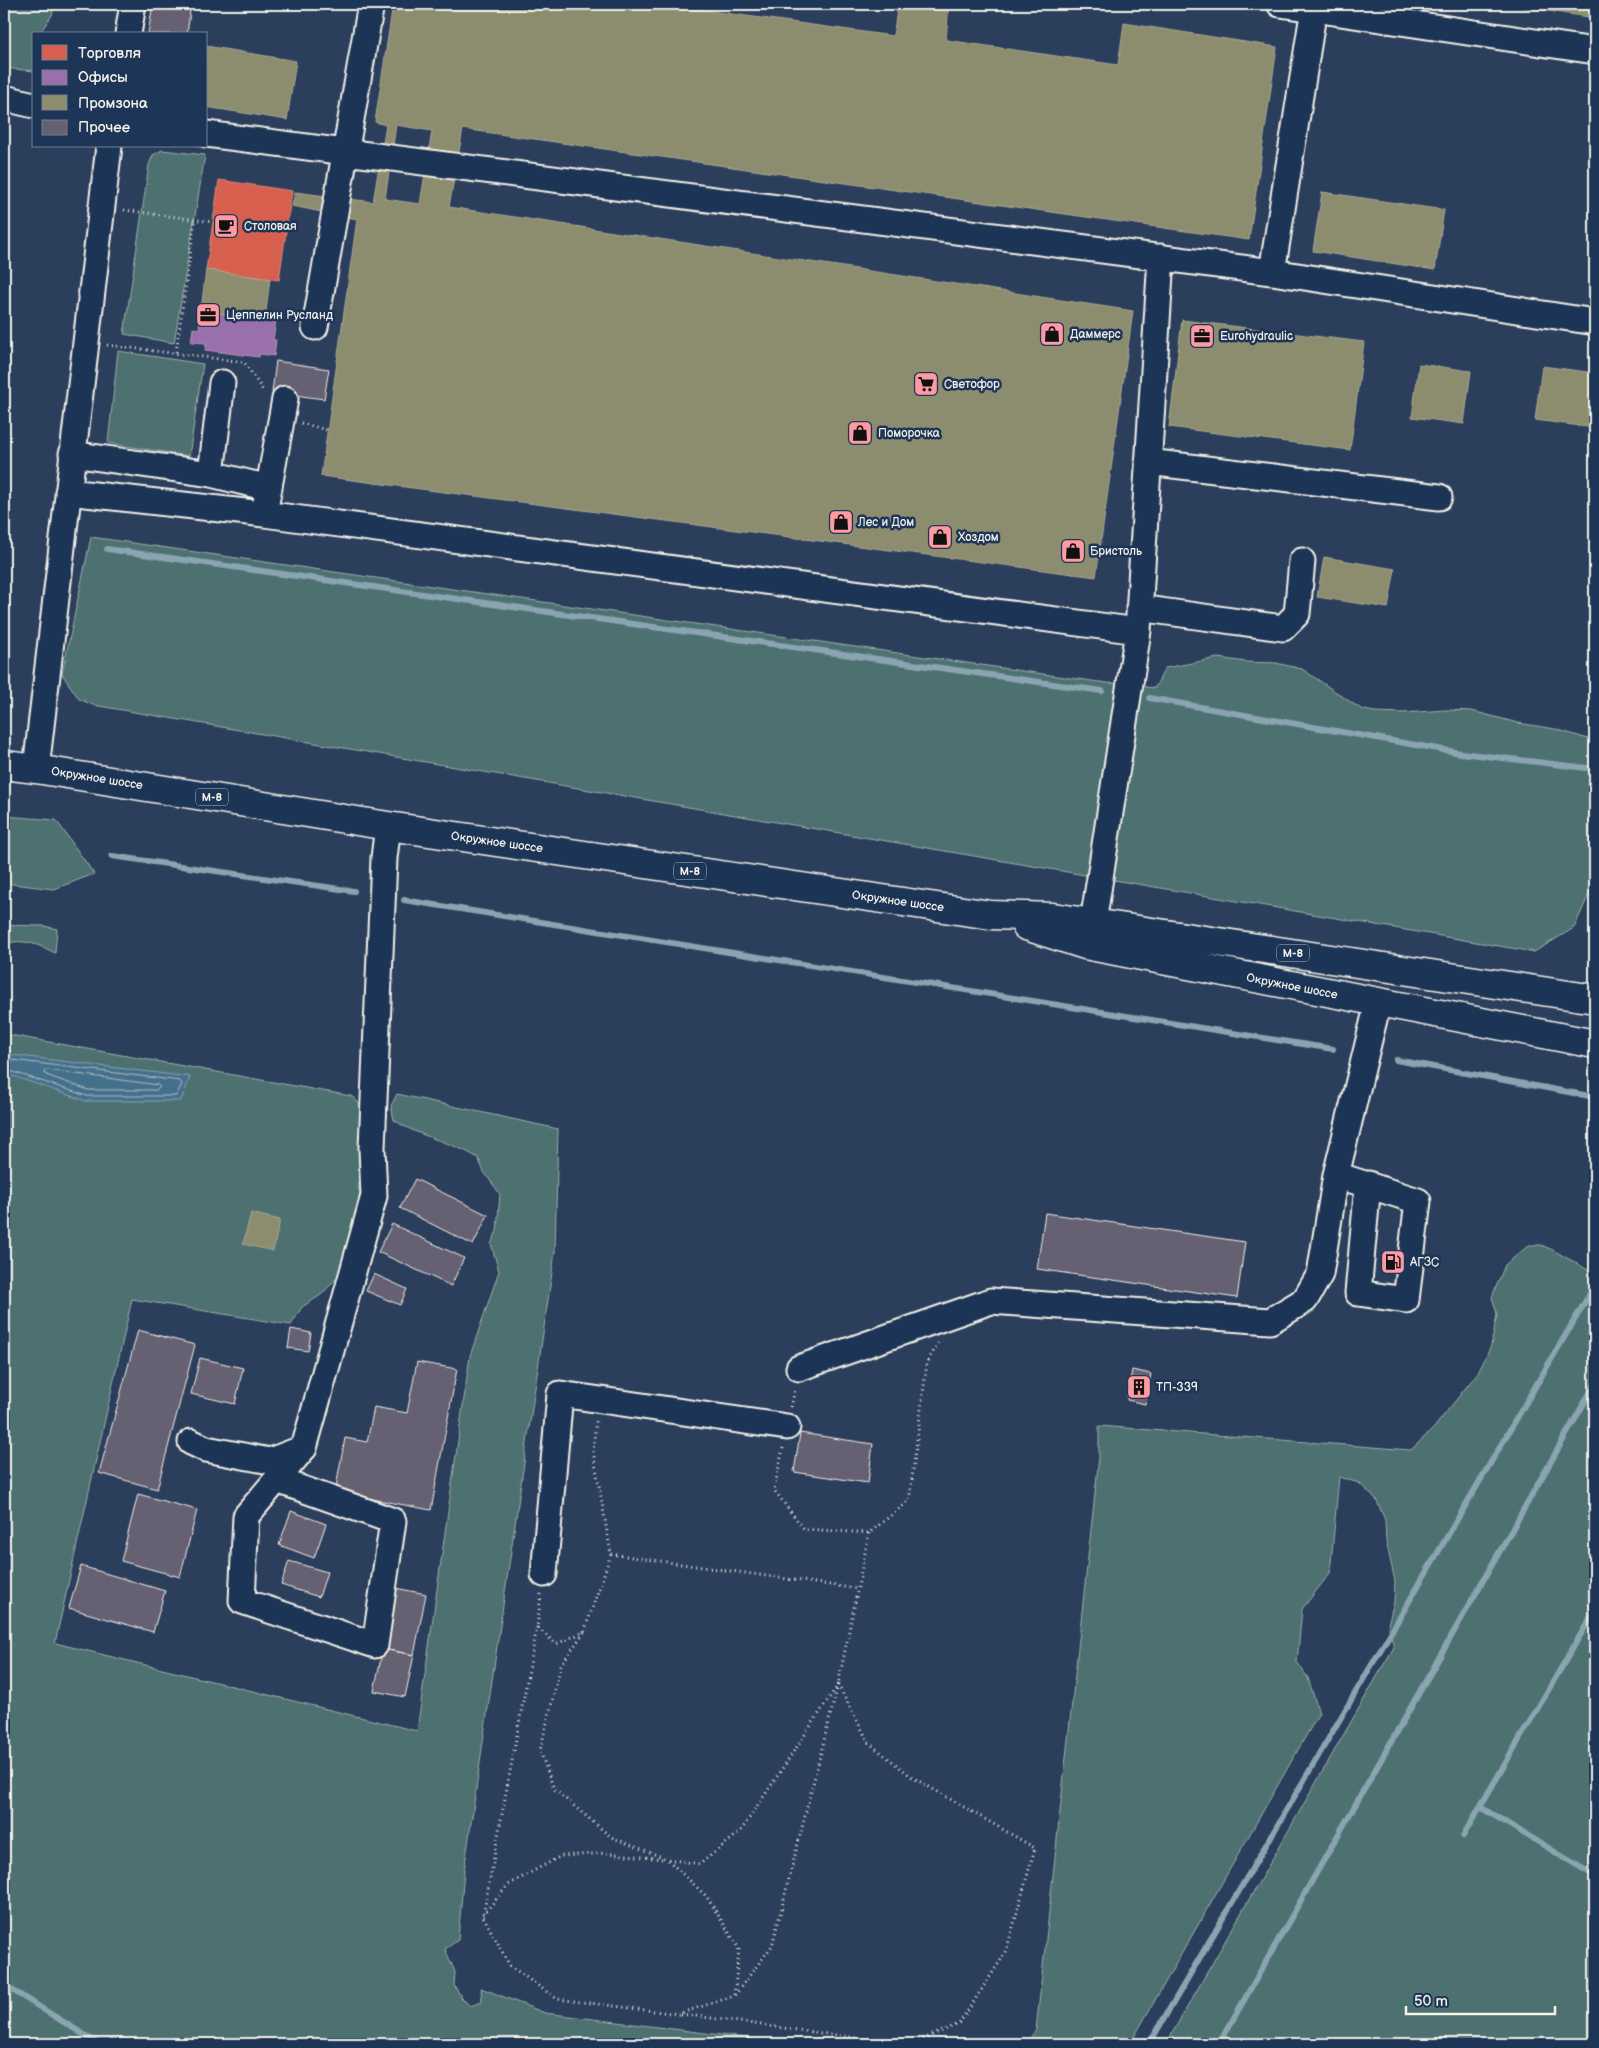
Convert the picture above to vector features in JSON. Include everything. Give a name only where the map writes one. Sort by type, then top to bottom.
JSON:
[{"type":"main road","name":"Окружное шоссе","points":[[4,765],[36,768],[388,826],[991,915],[1052,917],[1595,999]]},
{"type":"main road","name":"Окружное шоссе","points":[[991,915],[1085,945],[1595,1044]]},
{"type":"lane","points":[[128,32],[133,4]]},
{"type":"lane","points":[[315,327],[371,4]]},
{"type":"lane","points":[[1280,4],[1595,51]]},
{"type":"lane","points":[[1272,272],[1314,8]]},
{"type":"lane","points":[[4,98],[32,105]]},
{"type":"lane","points":[[208,134],[1272,272],[1595,322]]},
{"type":"lane","points":[[36,768],[110,148]]},
{"type":"lane","points":[[1093,923],[1139,619],[1161,257]]},
{"type":"lane","points":[[211,474],[222,383]]},
{"type":"lane","points":[[264,514],[284,408]]},
{"type":"lane","points":[[72,454],[211,474],[269,488]]},
{"type":"lane","points":[[1148,462],[1438,497]]},
{"type":"lane","points":[[68,492],[1139,619],[1283,628],[1297,614],[1302,561]]},
{"type":"lane","points":[[277,1480],[392,1521],[375,1645],[242,1601],[246,1516],[304,1448],[374,1196],[373,1128],[384,868],[388,826]]},
{"type":"lane","points":[[799,1368],[991,1301],[1270,1321],[1305,1300],[1320,1274],[1336,1175],[1378,1003]]},
{"type":"lane","points":[[1336,1175],[1368,1184]]},
{"type":"lane","points":[[544,1574],[560,1394],[787,1427]]},
{"type":"lane","points":[[191,1442],[206,1449],[270,1461],[304,1448]]},
{"type":"path","points":[[103,207],[213,222]]},
{"type":"path","points":[[176,352],[195,220]]},
{"type":"path","points":[[86,342],[244,362],[284,408]]},
{"type":"path","points":[[678,2014],[734,1996],[772,1946],[838,1685],[869,1533],[909,1501],[927,1363],[954,1314]]},
{"type":"path","points":[[799,1368],[774,1490],[804,1529],[869,1533]]},
{"type":"path","points":[[598,1400],[593,1451],[611,1554],[584,1632],[561,1665],[540,1751],[554,1789],[611,1837],[667,1859],[707,1897],[739,1950],[734,1996]]},
{"type":"path","points":[[611,1554],[858,1589]]},
{"type":"path","points":[[544,1574],[537,1627],[483,1916],[510,1966],[557,1999],[901,2044]]},
{"type":"path","points":[[537,1627],[556,1644],[584,1632]]},
{"type":"path","points":[[483,1916],[508,1885],[561,1856],[608,1853],[700,1864],[740,1832],[838,1685]]},
{"type":"path","points":[[838,1685],[869,1743],[912,1777],[1035,1848],[1006,1952],[959,2024],[911,2044]]},
{"type":"green space","points":[[4,4],[55,4],[52,15],[40,32],[32,32],[32,71],[4,68]]},
{"type":"green space","points":[[162,150],[205,155],[174,343],[124,334],[149,165],[153,155]]},
{"type":"green space","points":[[118,351],[203,364],[189,456],[108,443]]},
{"type":"green space","points":[[91,537],[1099,682],[1155,688],[1165,668],[1218,658],[1246,662],[1276,663],[1302,669],[1361,709],[1374,712],[1403,713],[1446,710],[1472,711],[1518,723],[1555,729],[1595,741],[1595,874],[1591,890],[1574,928],[1534,952],[93,705],[79,699],[62,674]]},
{"type":"green space","points":[[4,816],[56,820],[94,874],[54,889],[4,883]]},
{"type":"green space","points":[[4,925],[44,926],[57,929],[55,953],[43,947],[23,942],[4,945]]},
{"type":"green space","points":[[4,1034],[351,1096],[365,1112],[359,1154],[358,1188],[361,1194],[360,1207],[349,1236],[343,1263],[337,1278],[321,1295],[302,1307],[291,1325],[132,1299],[55,1643],[417,1731],[470,1356],[499,1271],[491,1244],[497,1231],[500,1194],[484,1172],[478,1158],[458,1147],[404,1126],[394,1120],[391,1106],[397,1094],[558,1129],[555,1252],[464,1871],[458,1940],[445,1949],[455,1972],[454,1985],[461,1997],[470,2006],[482,2002],[481,1988],[545,2013],[793,2044],[4,2044]]},
{"type":"green space","points":[[1529,1245],[1541,1245],[1553,1250],[1595,1274],[1595,2044],[1166,2044],[1394,1647],[1388,1624],[1394,1602],[1395,1581],[1386,1541],[1385,1520],[1376,1499],[1359,1483],[1339,1477],[1330,1573],[1302,1609],[1297,1662],[1308,1678],[1319,1713],[1130,2044],[1026,2044],[1036,2030],[1099,1457],[1099,1426],[1411,1450],[1433,1429],[1479,1371],[1491,1346],[1497,1314],[1492,1297],[1505,1265]]},
{"type":"water","points":[[4,1054],[190,1077],[181,1101],[86,1101],[4,1073]]},
{"type":"building: Торговля","points":[[219,180],[292,191],[279,280],[206,270]]},
{"type":"building: Торговля","name":"АГЗС","points":[[1386,1256],[1401,1258],[1400,1269],[1384,1267]]},
{"type":"building: Офисы","points":[[201,310],[276,320],[273,340],[276,340],[274,356],[260,354],[259,357],[205,350],[206,343],[191,342],[193,328],[199,329]]},
{"type":"building: Промзона","points":[[393,4],[659,4],[893,36],[898,4],[949,4],[946,40],[1118,65],[1124,23],[1277,47],[1249,240],[463,129],[449,207],[1133,311],[1096,577],[321,476],[357,219],[292,206],[295,192],[373,202],[386,125],[375,122]],"holes":[[[396,125],[432,131],[420,204],[385,199]]]},
{"type":"building: Промзона","points":[[1502,4],[1595,4],[1595,18]]},
{"type":"building: Промзона","points":[[208,46],[296,61],[287,120],[208,107]]},
{"type":"building: Промзона","points":[[1322,192],[1444,210],[1435,270],[1313,251]]},
{"type":"building: Промзона","points":[[206,270],[270,279],[265,319],[201,310]]},
{"type":"building: Промзона","points":[[1182,320],[1364,342],[1350,450],[1169,427]]},
{"type":"building: Промзона","points":[[1419,364],[1471,371],[1464,424],[1412,417]]},
{"type":"building: Промзона","points":[[1542,366],[1595,373],[1595,428],[1535,420]]},
{"type":"building: Промзона","points":[[1324,557],[1395,569],[1388,608],[1317,597]]},
{"type":"building: Промзона","points":[[251,1213],[280,1220],[273,1251],[243,1244]]},
{"type":"building: Прочее","points":[[153,4],[191,4],[187,32],[148,32]]},
{"type":"building: Прочее","points":[[276,361],[329,369],[324,399],[272,392]]},
{"type":"building: Прочее","points":[[415,1179],[488,1215],[473,1245],[400,1208]]},
{"type":"building: Прочее","points":[[1045,1213],[1245,1242],[1237,1298],[1037,1269]]},
{"type":"building: Прочее","points":[[392,1224],[464,1258],[451,1286],[378,1252]]},
{"type":"building: Прочее","points":[[374,1274],[407,1289],[400,1305],[366,1291]]},
{"type":"building: Прочее","points":[[291,1329],[311,1333],[308,1351],[288,1348]]},
{"type":"building: Прочее","points":[[138,1330],[195,1345],[157,1489],[99,1473]]},
{"type":"building: Прочее","points":[[200,1358],[243,1368],[235,1404],[191,1394]]},
{"type":"building: Прочее","points":[[417,1362],[457,1369],[431,1510],[335,1492],[345,1438],[367,1442],[374,1407],[407,1413]]},
{"type":"building: Прочее","name":"ТП-339","points":[[1132,1370],[1151,1374],[1145,1404],[1127,1400]]},
{"type":"building: Прочее","points":[[800,1433],[873,1444],[868,1483],[794,1472]]},
{"type":"building: Прочее","points":[[138,1494],[197,1510],[180,1577],[121,1561]]},
{"type":"building: Прочее","points":[[291,1511],[326,1524],[314,1558],[279,1545]]},
{"type":"building: Прочее","points":[[289,1561],[327,1572],[319,1597],[281,1585]]},
{"type":"building: Прочее","points":[[81,1566],[165,1591],[153,1632],[69,1608]]},
{"type":"building: Прочее","points":[[395,1588],[426,1594],[414,1655],[383,1649]]},
{"type":"building: Прочее","points":[[383,1649],[414,1655],[405,1697],[374,1691]]},
{"type":"waterway","points":[[107,549],[1102,691]]},
{"type":"waterway","points":[[1149,698],[1461,753],[1595,769]]},
{"type":"waterway","points":[[112,856],[354,891]]},
{"type":"waterway","points":[[404,900],[1333,1049]]},
{"type":"waterway","points":[[1396,1060],[1595,1097]]},
{"type":"waterway","points":[[1149,2044],[1595,1285]]},
{"type":"waterway","points":[[1219,2044],[1595,1384]]},
{"type":"waterway","points":[[1463,1836],[1595,1610]]},
{"type":"waterway","points":[[1480,1807],[1595,1876]]},
{"type":"waterway","points":[[4,1985],[99,2044]]},
{"type":"place","name":"Столовая","points":[[226,226]]},
{"type":"place","name":"Цеппелин Русланд","points":[[208,315]]},
{"type":"place","name":"Даммерс","points":[[1052,334]]},
{"type":"place","name":"Eurohydraulic","points":[[1202,336]]},
{"type":"place","name":"Светофор","points":[[926,384]]},
{"type":"place","name":"Поморочка","points":[[860,433]]},
{"type":"place","name":"Лес и Дом","points":[[841,522]]},
{"type":"place","name":"Хоздом","points":[[940,537]]},
{"type":"place","name":"Бристоль","points":[[1073,551]]},
{"type":"place","name":"АГЗС","points":[[1393,1262]]},
{"type":"place","name":"ТП-339","points":[[1139,1387]]}]
